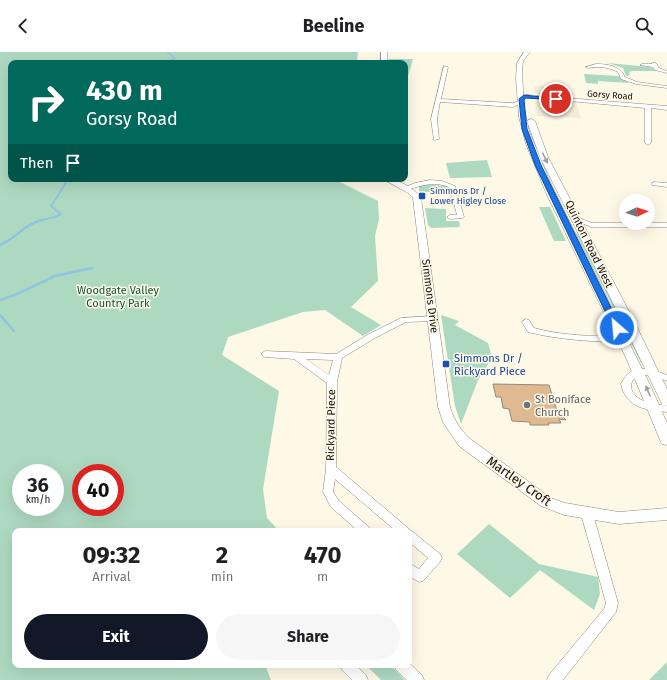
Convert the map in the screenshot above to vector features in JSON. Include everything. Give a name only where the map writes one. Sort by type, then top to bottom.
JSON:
[{"type":"street","points":[[443,52],[456,52]]},
{"type":"street","name":"Quinton Road West","points":[[527,52],[521,59],[519,65],[524,129],[534,158],[640,372],[656,409],[667,440]]},
{"type":"street","points":[[592,59],[593,64],[596,65]]},
{"type":"street","points":[[588,68],[596,65],[606,66],[619,70],[623,78],[633,82],[667,87]]},
{"type":"street","points":[[642,65],[654,65],[657,70],[667,72]]},
{"type":"street","points":[[436,140],[434,118],[446,67]]},
{"type":"street","name":"Gorsy Road","points":[[438,100],[648,106],[667,108]]},
{"type":"street","name":"Quinton Road West","points":[[522,103],[544,157],[580,230],[626,317],[667,402]]},
{"type":"street","points":[[648,106],[648,143]]},
{"type":"street","name":"Simmons Drive","points":[[393,182],[415,194],[418,203],[445,412],[446,418],[452,428]]},
{"type":"street","points":[[406,188],[420,183],[449,184],[453,186],[461,217],[450,217]]},
{"type":"street","points":[[654,184],[667,185]]},
{"type":"street","points":[[563,218],[574,218],[591,224],[667,225]]},
{"type":"street","points":[[569,230],[580,230],[591,224]]},
{"type":"street","points":[[265,354],[338,356],[372,336],[404,320],[434,319]]},
{"type":"street","points":[[526,322],[531,330],[543,334],[623,340]]},
{"type":"street","name":"Rickyard Piece","points":[[296,356],[332,382]]},
{"type":"street","name":"Rickyard Piece","points":[[338,356],[332,382],[331,469],[328,492],[330,498],[363,528]]},
{"type":"street","points":[[667,378],[653,373],[640,372],[631,375],[625,380],[624,387],[629,395],[636,401],[656,409],[667,409]]},
{"type":"street","name":"Martley Croft","points":[[452,428],[464,442],[546,502],[564,509],[587,514],[619,518],[667,514]]},
{"type":"street","name":"Rickyard Piece","points":[[331,469],[400,528]]},
{"type":"street","points":[[554,680],[610,612],[612,603],[587,514]]},
{"type":"street","points":[[412,538],[436,558],[419,577],[412,571]]},
{"type":"street","points":[[350,668],[361,680]]},
{"type":"street","points":[[404,668],[417,680]]},
{"type":"shaded area","points":[[534,86],[567,87],[568,98],[543,96],[535,93]]},
{"type":"shaded area","points":[[542,100],[576,102],[581,118],[537,116],[535,102]]},
{"type":"green space","name":"Woodgate Valley Country Park","points":[[0,52],[358,52],[357,60],[8,60],[8,182],[340,182],[378,201],[379,219],[375,236],[378,281],[351,307],[381,325],[363,336],[325,310],[303,312],[228,337],[222,355],[279,391],[263,489],[267,518],[276,528],[12,528],[12,668],[266,668],[271,680],[0,680]]},
{"type":"green space","points":[[413,59],[408,76],[408,60],[389,60]]},
{"type":"green space","points":[[608,63],[650,67],[658,71],[632,71],[629,72],[630,75],[626,76],[623,68]]},
{"type":"green space","points":[[584,74],[618,76],[629,83],[598,81],[598,84],[586,83]]},
{"type":"green space","points":[[487,160],[492,177],[450,178],[446,163]]},
{"type":"green space","points":[[423,184],[448,186],[451,192],[419,192],[419,186]]},
{"type":"green space","points":[[539,207],[550,207],[566,241],[554,241]]},
{"type":"green space","points":[[425,208],[446,209],[446,221],[459,221],[460,227],[431,228],[428,225]]},
{"type":"green space","points":[[576,233],[580,234],[644,364],[641,363]]},
{"type":"green space","points":[[441,315],[459,321],[455,325],[488,343],[492,358],[478,380],[461,424],[455,406]]},
{"type":"green space","points":[[489,524],[539,564],[598,577],[600,594],[594,610],[540,570],[510,598],[457,554]]},
{"type":"green space","points":[[667,662],[667,680],[650,680],[650,679]]},
{"type":"green space","points":[[369,668],[393,668],[405,680],[381,680]]},
{"type":"building","name":"St Boniface Church","points":[[493,384],[549,385],[557,411],[566,420],[559,419],[561,423],[548,423],[549,425],[530,425],[530,422],[512,421],[509,409],[503,408],[501,397],[496,397]]},
{"type":"waterway","points":[[167,52],[175,58],[173,60]]},
{"type":"waterway","points":[[38,221],[61,214],[51,206],[66,182]]},
{"type":"waterway","points":[[0,245],[11,239],[31,224],[43,220]]},
{"type":"waterway","points":[[0,300],[17,294],[55,276],[92,268]]},
{"type":"waterway","points":[[0,315],[14,331]]},
{"type":"place","name":"Simmons Dr / Lower Higley Close","points":[[422,196]]},
{"type":"place","name":"Simmons Dr / Rickyard Piece","points":[[446,364]]},
{"type":"place","name":"St Boniface Church","points":[[527,405]]},
{"type":"route","points":[[556,99],[524,96],[524,98],[521,99],[521,102],[524,129],[534,158],[617,328]]}]
